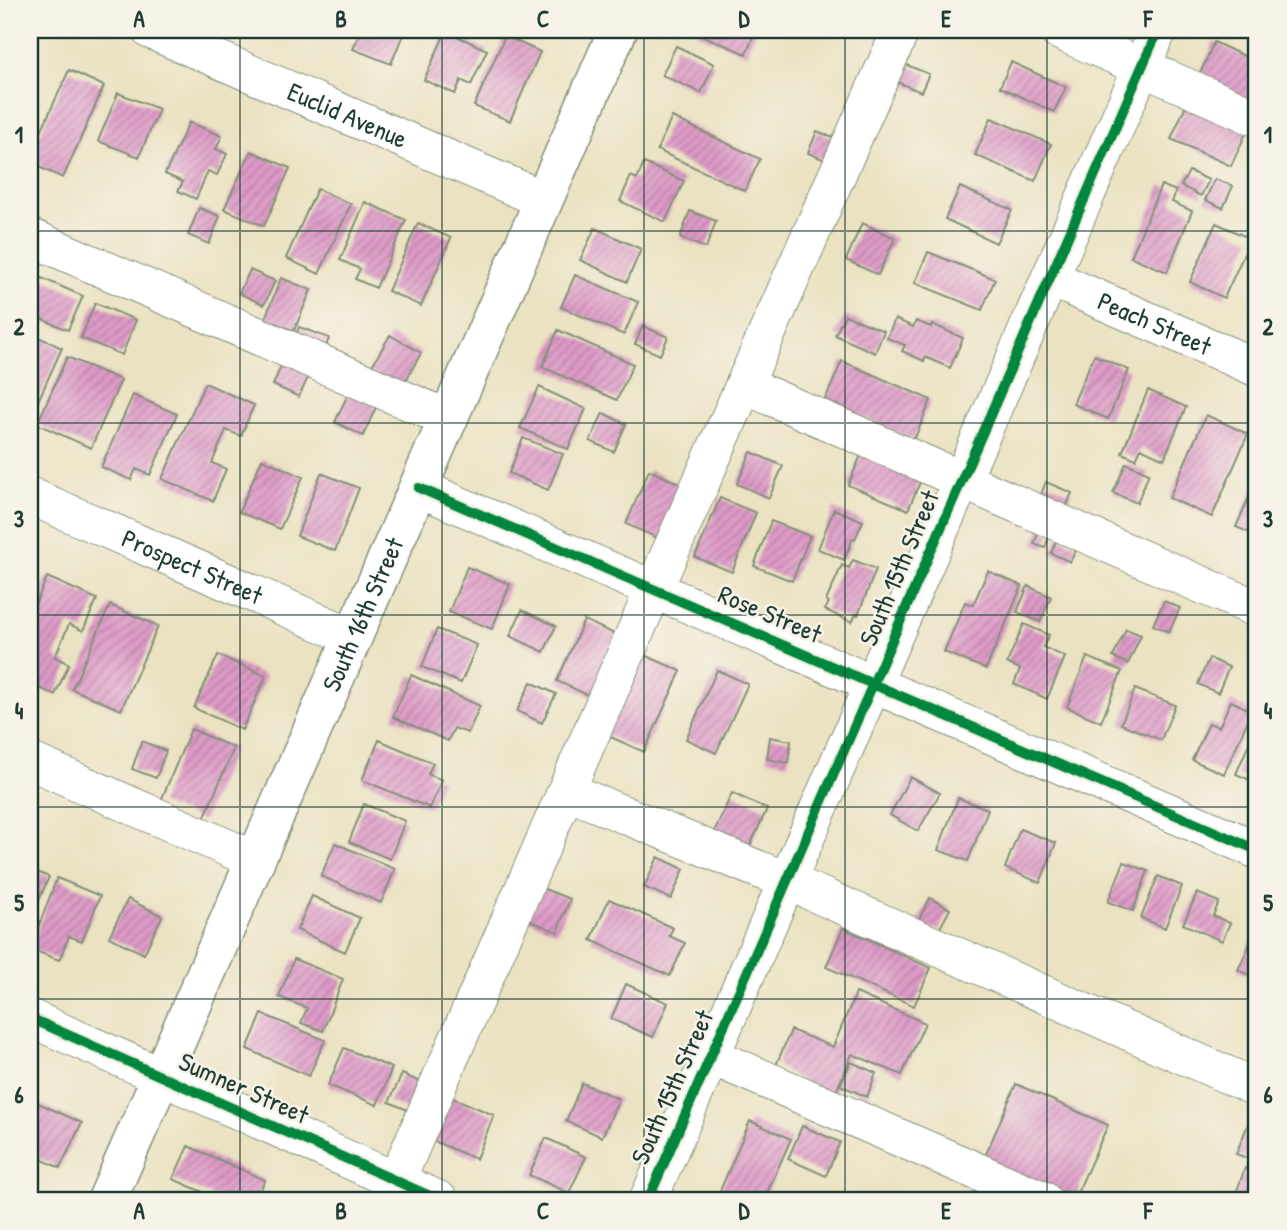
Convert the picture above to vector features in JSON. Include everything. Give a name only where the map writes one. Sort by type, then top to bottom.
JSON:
[{"type":"main road","name":"South 16th Street","points":[[107,1200],[618,30]]},
{"type":"street","name":"Euclid Avenue","points":[[150,30],[544,200]]},
{"type":"street","points":[[392,1191],[901,30]]},
{"type":"street","points":[[1058,30],[1257,118]]},
{"type":"street","name":"South 15th Street","points":[[648,1200],[1158,30]]},
{"type":"street","points":[[30,237],[449,419]]},
{"type":"street","name":"Peach Street","points":[[1050,278],[1257,368]]},
{"type":"street","points":[[744,385],[1257,608]]},
{"type":"street","name":"Rose Street","points":[[419,488],[1257,850]]},
{"type":"street","name":"Prospect Street","points":[[30,496],[353,637]]},
{"type":"street","points":[[30,761],[255,860]]},
{"type":"street","points":[[566,791],[787,881],[1257,1088]]},
{"type":"street","name":"Sumner Street","points":[[30,1018],[161,1076],[392,1191],[439,1200]]},
{"type":"street","points":[[711,1056],[1043,1200]]},
{"type":"building","points":[[361,30],[405,30],[391,64],[353,49]]},
{"type":"building","points":[[698,30],[756,30],[746,54],[696,33]]},
{"type":"building","points":[[1231,30],[1257,30],[1257,42]]},
{"type":"building","points":[[446,31],[487,50],[471,85],[461,80],[455,94],[424,80]]},
{"type":"building","points":[[505,36],[540,52],[510,121],[474,106]]},
{"type":"building","points":[[1214,42],[1257,62],[1257,104],[1198,78]]},
{"type":"building","points":[[676,46],[714,64],[701,93],[662,75]]},
{"type":"building","points":[[1011,62],[1066,87],[1054,112],[1000,87]]},
{"type":"building","points":[[904,64],[929,74],[921,92],[897,82]]},
{"type":"building","points":[[69,70],[104,86],[63,178],[30,163],[30,155]]},
{"type":"building","points":[[118,93],[159,109],[139,157],[98,141]]},
{"type":"building","points":[[1186,105],[1247,131],[1231,166],[1171,139]]},
{"type":"building","points":[[672,117],[760,159],[745,191],[657,150]]},
{"type":"building","points":[[991,118],[1051,144],[1035,181],[975,155]]},
{"type":"building","points":[[189,122],[222,136],[216,149],[227,154],[217,175],[208,171],[196,199],[178,191],[183,182],[165,174]]},
{"type":"building","points":[[817,131],[834,138],[825,160],[808,153]]},
{"type":"building","points":[[251,151],[290,168],[264,226],[224,209]]},
{"type":"building","points":[[644,163],[684,181],[665,222],[620,201],[631,176],[637,179]]},
{"type":"building","points":[[1189,171],[1209,180],[1201,196],[1181,186]]},
{"type":"building","points":[[1215,179],[1233,186],[1223,208],[1205,200]]},
{"type":"building","points":[[1161,185],[1176,191],[1172,202],[1192,211],[1167,272],[1131,257]]},
{"type":"building","points":[[960,187],[1012,210],[996,243],[945,219]]},
{"type":"building","points":[[317,189],[351,204],[319,274],[286,258]]},
{"type":"building","points":[[365,202],[406,220],[376,288],[355,279],[360,269],[340,260]]},
{"type":"building","points":[[199,208],[220,216],[209,244],[188,235]]},
{"type":"building","points":[[690,211],[716,221],[706,248],[680,238]]},
{"type":"building","points":[[418,223],[451,238],[421,306],[388,291]]},
{"type":"building","points":[[862,223],[895,238],[878,275],[846,260]]},
{"type":"building","points":[[1216,223],[1251,239],[1224,298],[1190,282]]},
{"type":"building","points":[[595,228],[641,249],[627,282],[580,260]]},
{"type":"building","points":[[928,252],[995,279],[982,310],[915,283]]},
{"type":"building","points":[[250,270],[275,281],[264,305],[239,293]]},
{"type":"building","points":[[30,273],[83,296],[68,330],[30,314]]},
{"type":"building","points":[[575,275],[638,302],[624,335],[561,307]]},
{"type":"building","points":[[281,278],[311,290],[294,331],[265,319]]},
{"type":"building","points":[[95,303],[136,320],[122,355],[81,338]]},
{"type":"building","points":[[845,315],[884,331],[875,353],[835,335]]},
{"type":"building","points":[[895,319],[913,327],[916,321],[931,327],[932,324],[963,338],[950,368],[902,351],[905,345],[887,338]]},
{"type":"building","points":[[643,326],[668,337],[660,355],[635,344]]},
{"type":"building","points":[[299,327],[329,338],[323,355],[293,344]]},
{"type":"building","points":[[558,330],[633,364],[617,400],[542,367]]},
{"type":"building","points":[[30,333],[62,348],[30,419]]},
{"type":"building","points":[[390,335],[421,353],[401,389],[369,371]]},
{"type":"building","points":[[1094,355],[1129,370],[1108,419],[1073,404]]},
{"type":"building","points":[[67,357],[121,380],[91,448],[37,424]]},
{"type":"building","points":[[284,359],[311,371],[299,397],[273,385]]},
{"type":"building","points":[[842,361],[931,400],[914,440],[825,400]]},
{"type":"building","points":[[205,383],[254,405],[241,436],[226,430],[212,463],[226,469],[213,501],[162,479]]},
{"type":"building","points":[[539,387],[586,409],[568,449],[520,428]]},
{"type":"building","points":[[1148,390],[1186,407],[1164,459],[1141,448],[1136,459],[1122,453]]},
{"type":"building","points":[[349,392],[377,405],[363,436],[335,422]]},
{"type":"building","points":[[133,395],[177,414],[150,475],[136,469],[131,480],[101,467]]},
{"type":"building","points":[[603,413],[626,424],[614,452],[590,441]]},
{"type":"building","points":[[1206,415],[1248,434],[1212,517],[1169,498]]},
{"type":"building","points":[[523,438],[563,454],[548,490],[509,473]]},
{"type":"building","points":[[751,452],[783,466],[769,498],[737,484]]},
{"type":"building","points":[[861,455],[921,480],[908,510],[848,485]]},
{"type":"building","points":[[262,459],[303,477],[280,529],[239,512]]},
{"type":"building","points":[[1126,463],[1149,473],[1137,503],[1113,493]]},
{"type":"building","points":[[649,470],[685,486],[662,540],[626,524]]},
{"type":"building","points":[[321,473],[359,488],[335,551],[297,536]]},
{"type":"building","points":[[1257,479],[1257,536],[1236,527]]},
{"type":"building","points":[[1046,482],[1072,493],[1064,512],[1038,502]]},
{"type":"building","points":[[720,498],[756,513],[732,572],[695,557]]},
{"type":"building","points":[[834,509],[863,521],[844,560],[818,549]]},
{"type":"building","points":[[771,521],[810,536],[792,581],[754,566]]},
{"type":"building","points":[[1040,529],[1050,533],[1045,548],[1034,544]]},
{"type":"building","points":[[1058,537],[1078,546],[1070,562],[1051,553]]},
{"type":"building","points":[[853,560],[876,569],[858,615],[856,614],[852,622],[825,610],[829,602],[826,601],[842,565],[849,568]]},
{"type":"building","points":[[467,567],[510,584],[492,629],[449,612]]},
{"type":"building","points":[[988,571],[1022,586],[986,669],[944,652],[965,602],[973,605]]},
{"type":"building","points":[[47,577],[97,599],[83,631],[69,624],[55,657],[69,664],[55,695],[30,684],[30,617]]},
{"type":"building","points":[[1028,586],[1051,597],[1040,622],[1017,612]]},
{"type":"building","points":[[1164,601],[1180,608],[1169,632],[1153,625]]},
{"type":"building","points":[[110,605],[158,626],[121,710],[72,689]]},
{"type":"building","points":[[522,610],[556,626],[544,652],[510,636]]},
{"type":"building","points":[[584,620],[621,637],[594,698],[557,681]]},
{"type":"building","points":[[1024,624],[1049,635],[1043,647],[1065,657],[1047,699],[1014,684],[1020,669],[1007,663]]},
{"type":"building","points":[[437,629],[477,645],[461,683],[422,667]]},
{"type":"building","points":[[1126,629],[1141,635],[1128,664],[1113,657]]},
{"type":"building","points":[[642,654],[681,671],[644,752],[606,735]]},
{"type":"building","points":[[218,655],[266,676],[242,730],[194,708]]},
{"type":"building","points":[[1087,657],[1122,671],[1101,722],[1067,707]]},
{"type":"building","points":[[1209,658],[1229,667],[1218,693],[1198,684]]},
{"type":"building","points":[[717,670],[748,684],[716,753],[686,739]]},
{"type":"building","points":[[411,675],[480,706],[468,733],[454,728],[448,741],[393,717]]},
{"type":"building","points":[[531,682],[556,694],[542,723],[517,711]]},
{"type":"building","points":[[1135,689],[1175,705],[1161,740],[1121,724]]},
{"type":"building","points":[[1231,701],[1252,711],[1224,774],[1192,760],[1209,723],[1219,727]]},
{"type":"building","points":[[1257,725],[1257,783],[1236,774]]},
{"type":"building","points":[[191,729],[234,748],[203,821],[160,803]]},
{"type":"building","points":[[770,737],[791,741],[788,763],[767,759]]},
{"type":"building","points":[[379,740],[433,763],[428,774],[442,780],[430,808],[362,780]]},
{"type":"building","points":[[142,741],[166,751],[156,778],[132,769]]},
{"type":"building","points":[[910,777],[940,793],[918,831],[890,815]]},
{"type":"building","points":[[732,793],[767,809],[744,859],[709,843]]},
{"type":"building","points":[[958,798],[988,809],[968,861],[938,850]]},
{"type":"building","points":[[364,804],[405,821],[390,859],[349,842]]},
{"type":"building","points":[[1020,829],[1056,843],[1040,883],[1005,868]]},
{"type":"building","points":[[335,843],[395,869],[381,903],[321,876]]},
{"type":"building","points":[[658,857],[684,869],[671,899],[644,887]]},
{"type":"building","points":[[1124,862],[1148,871],[1133,911],[1108,902]]},
{"type":"building","points":[[30,869],[49,877],[30,921]]},
{"type":"building","points":[[1158,876],[1182,886],[1165,928],[1141,918]]},
{"type":"building","points":[[57,878],[100,896],[82,941],[69,936],[59,960],[30,949]]},
{"type":"building","points":[[539,887],[570,899],[557,932],[526,919]]},
{"type":"building","points":[[1197,893],[1219,902],[1213,916],[1230,923],[1222,941],[1183,924]]},
{"type":"building","points":[[312,896],[360,918],[345,952],[297,930]]},
{"type":"building","points":[[930,898],[950,909],[939,930],[915,927]]},
{"type":"building","points":[[128,899],[162,916],[144,954],[109,937]]},
{"type":"building","points":[[609,899],[673,928],[669,936],[685,943],[670,976],[591,940]]},
{"type":"building","points":[[843,928],[931,968],[914,1006],[826,967]]},
{"type":"building","points":[[1257,928],[1257,979],[1238,970]]},
{"type":"building","points":[[294,959],[343,979],[323,1031],[301,1023],[307,1008],[279,997]]},
{"type":"building","points":[[626,984],[668,1003],[653,1037],[611,1019]]},
{"type":"building","points":[[856,993],[925,1023],[902,1075],[852,1054],[833,1099],[776,1065],[791,1030],[833,1047]]},
{"type":"building","points":[[262,1014],[325,1040],[309,1076],[247,1049]]},
{"type":"building","points":[[344,1048],[392,1068],[377,1105],[328,1085]]},
{"type":"building","points":[[851,1062],[876,1073],[867,1097],[840,1085]]},
{"type":"building","points":[[402,1074],[425,1084],[412,1112],[389,1102]]},
{"type":"building","points":[[582,1083],[619,1099],[602,1137],[566,1121]]},
{"type":"building","points":[[1016,1084],[1108,1125],[1074,1200],[983,1161]]},
{"type":"building","points":[[449,1096],[494,1115],[476,1159],[431,1140]]},
{"type":"building","points":[[36,1102],[82,1123],[60,1168],[30,1154],[30,1115]]},
{"type":"building","points":[[1253,1112],[1257,1114],[1257,1162],[1236,1154]]},
{"type":"building","points":[[750,1121],[791,1139],[764,1200],[716,1200]]},
{"type":"building","points":[[802,1126],[840,1142],[826,1176],[788,1159]]},
{"type":"building","points":[[546,1138],[586,1157],[569,1193],[529,1175]]},
{"type":"building","points":[[188,1146],[265,1180],[256,1200],[221,1200],[173,1179]]},
{"type":"building","points":[[1245,1168],[1257,1173],[1257,1200],[1234,1199]]},
{"type":"cycle path","points":[[648,1200],[1158,30]]},
{"type":"cycle path","points":[[419,488],[1257,850]]},
{"type":"cycle path","points":[[30,1018],[439,1200]]}]
